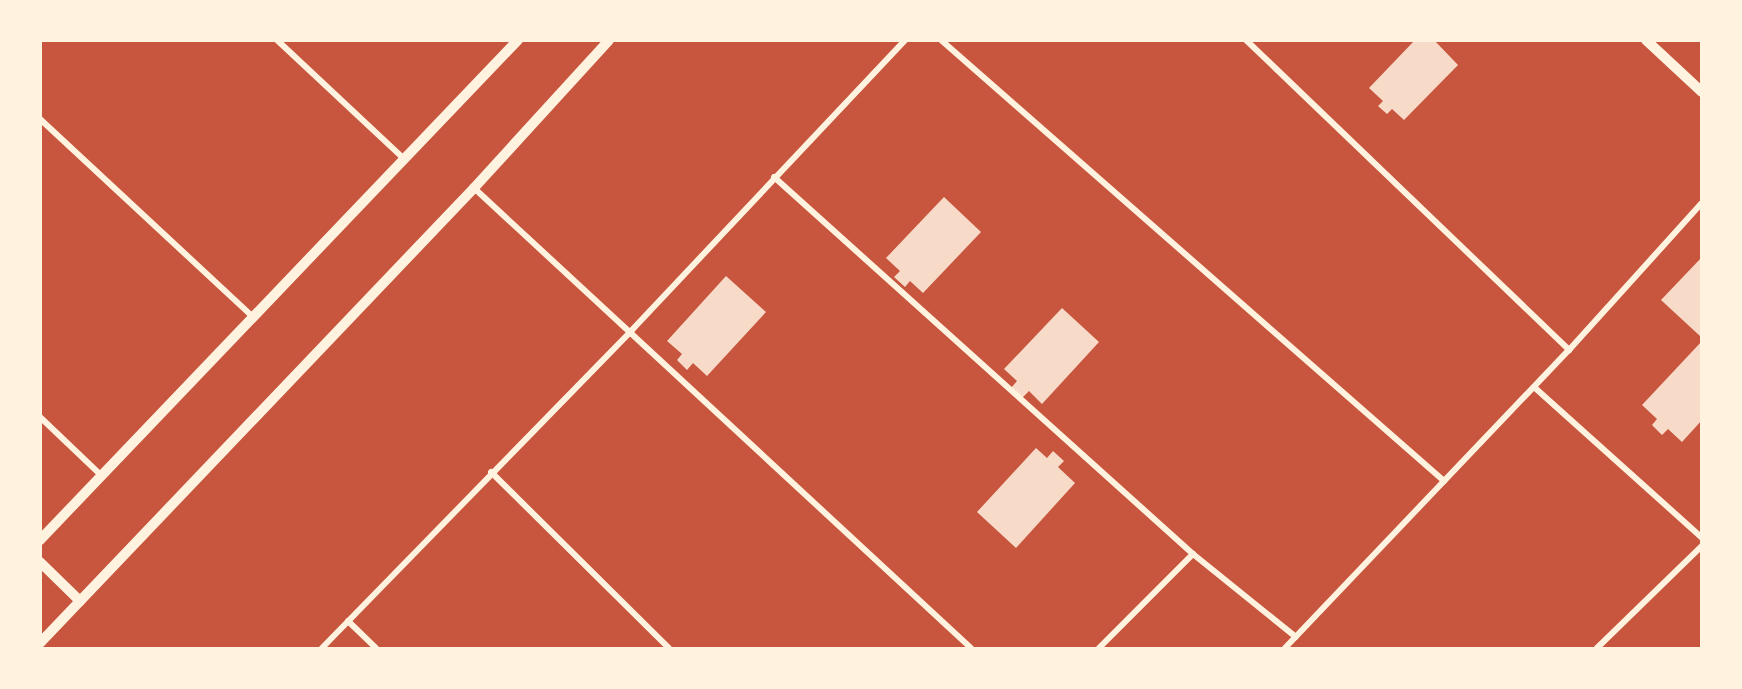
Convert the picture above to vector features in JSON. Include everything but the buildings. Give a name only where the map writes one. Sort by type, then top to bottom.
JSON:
[{"type":"street","points":[[277,40],[404,159]]},
{"type":"street","points":[[40,540],[518,40]]},
{"type":"street","points":[[40,643],[474,188],[609,40]]},
{"type":"street","points":[[322,648],[491,472],[631,331],[904,40]]},
{"type":"street","points":[[941,40],[1444,481]]},
{"type":"street","points":[[1246,40],[1569,350]]},
{"type":"street","points":[[1646,40],[1701,92]]},
{"type":"street","points":[[40,119],[253,317]]},
{"type":"street","points":[[774,177],[1193,554],[1296,637]]},
{"type":"street","points":[[474,188],[971,648]]},
{"type":"street","points":[[1285,648],[1569,350],[1701,202]]},
{"type":"street","points":[[1534,387],[1701,538]]},
{"type":"street","points":[[40,417],[102,476]]},
{"type":"street","points":[[491,472],[669,648]]},
{"type":"street","points":[[1597,648],[1701,546]]},
{"type":"street","points":[[1099,648],[1193,554]]},
{"type":"street","points":[[40,562],[80,601]]},
{"type":"street","points":[[348,621],[376,648]]}]
